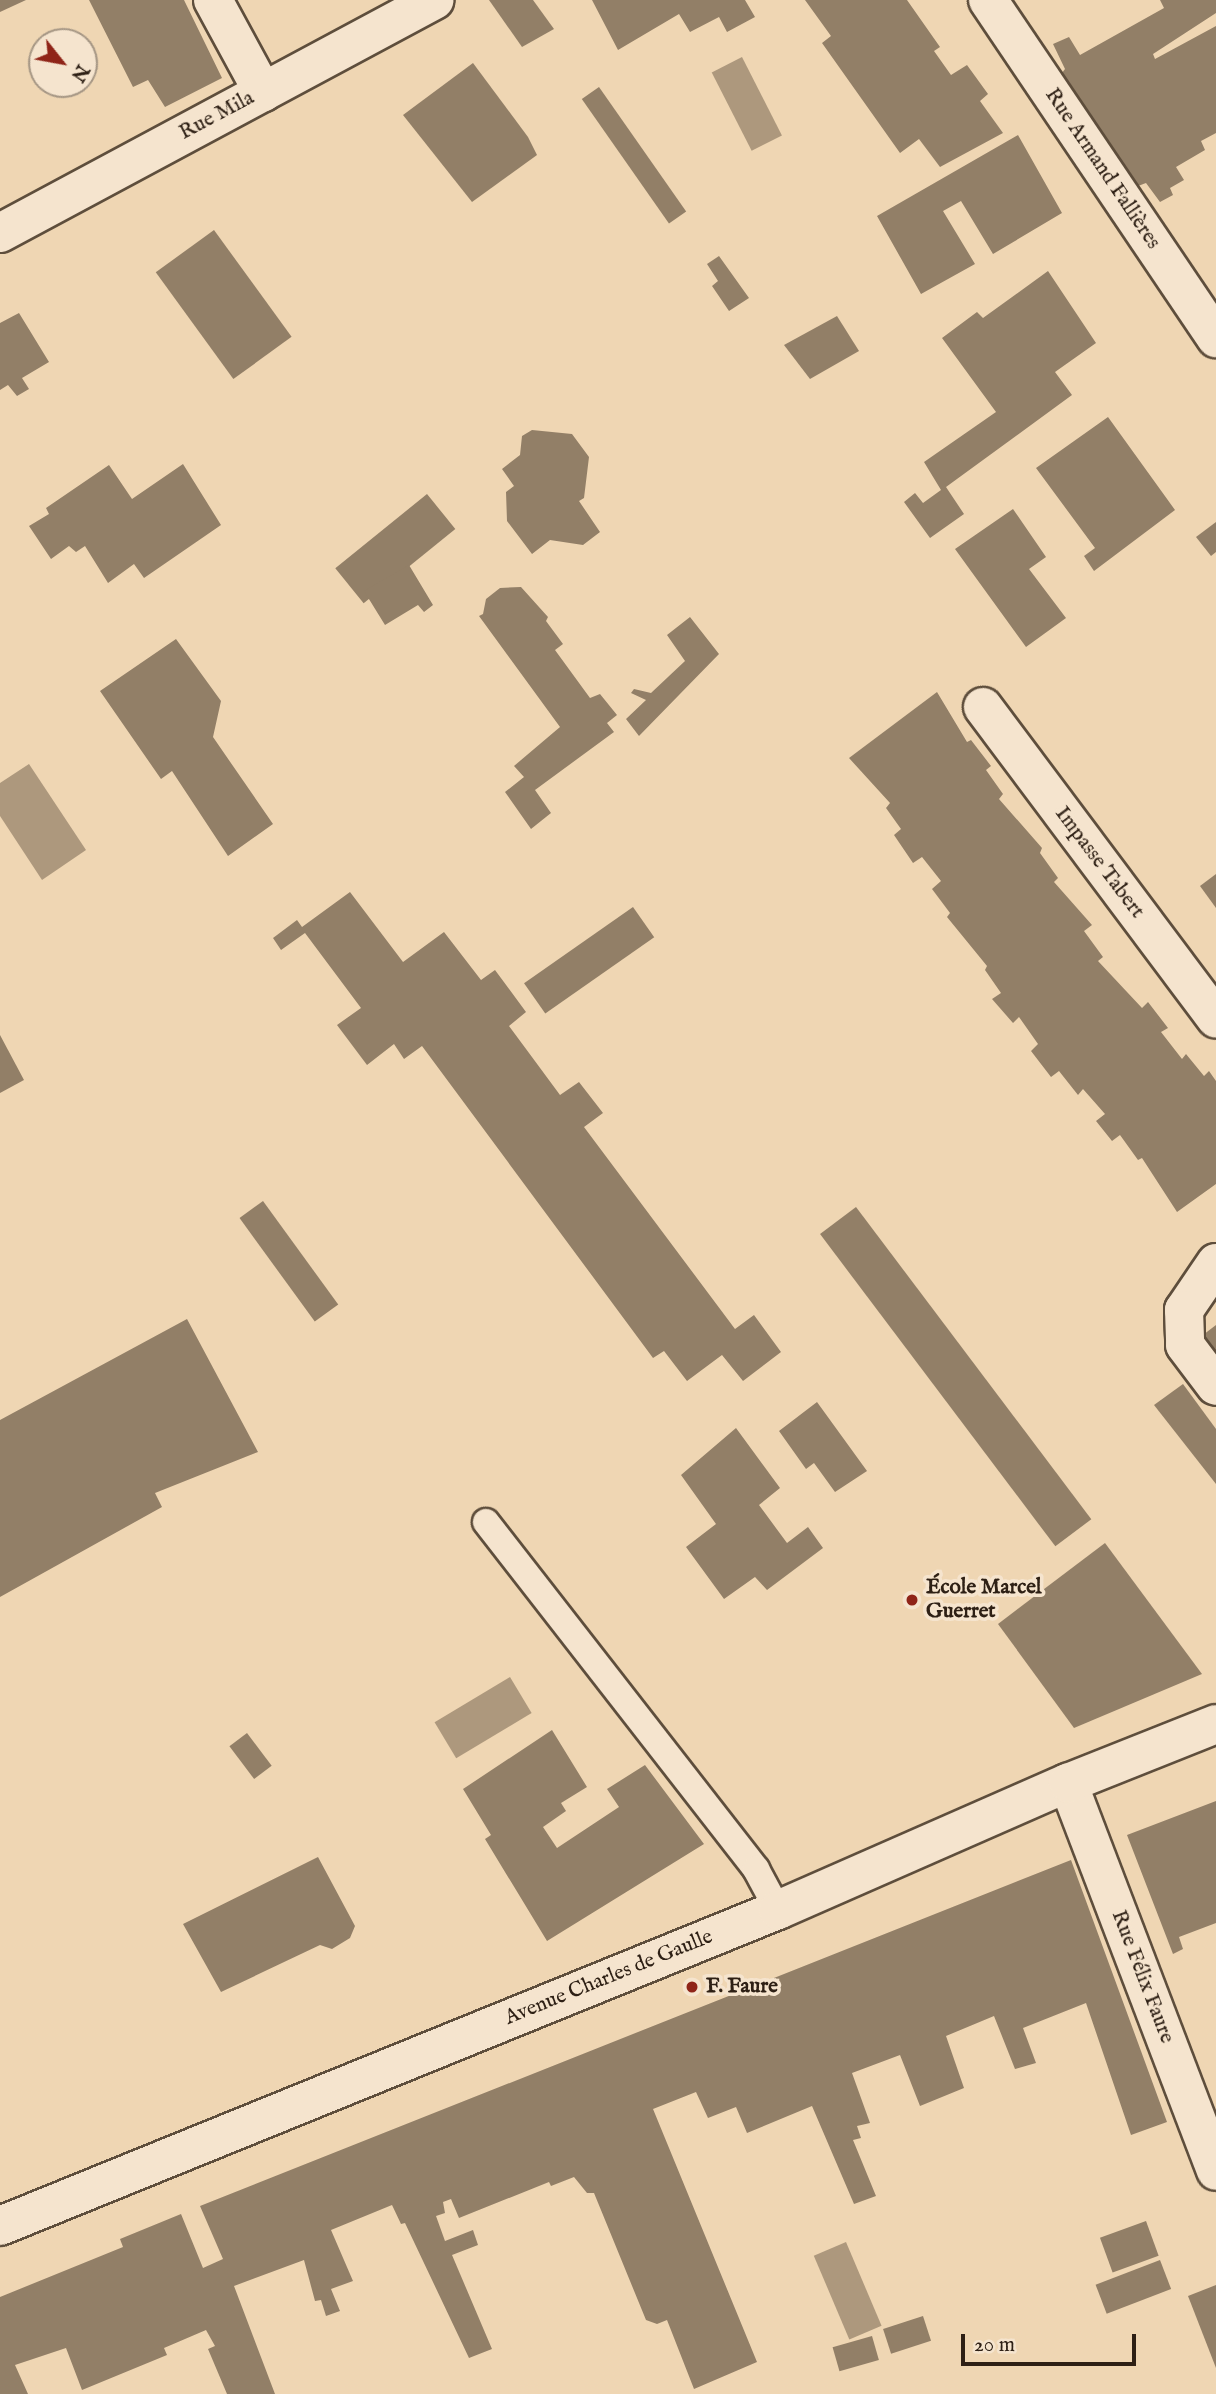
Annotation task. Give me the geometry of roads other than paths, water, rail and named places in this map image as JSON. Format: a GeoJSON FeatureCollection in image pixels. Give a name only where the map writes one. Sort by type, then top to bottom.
{"type":"FeatureCollection","features":[{"type":"Feature","properties":{"kind":"street"},"geometry":{"type":"LineString","coordinates":[[213,0],[263,92]]}},
{"type":"Feature","properties":{"kind":"street","name":"Rue Mila"},"geometry":{"type":"LineString","coordinates":[[0,233],[434,0]]}},
{"type":"Feature","properties":{"kind":"street","name":"Rue Armand Fallières"},"geometry":{"type":"LineString","coordinates":[[988,0],[1216,338]]}},
{"type":"Feature","properties":{"kind":"street","name":"Impasse Tabert"},"geometry":{"type":"LineString","coordinates":[[983,708],[1216,1019]]}},
{"type":"Feature","properties":{"kind":"street"},"geometry":{"type":"LineString","coordinates":[[1216,1263],[1184,1310],[1185,1345],[1216,1386]]}},
{"type":"Feature","properties":{"kind":"street","name":"Avenue Charles de Gaulle"},"geometry":{"type":"LineString","coordinates":[[0,2226],[778,1910],[1068,1783],[1216,1724]]}},
{"type":"Feature","properties":{"kind":"street","name":"Rue Félix Faure"},"geometry":{"type":"LineString","coordinates":[[1068,1783],[1216,2171]]}},
{"type":"Feature","properties":{"kind":"lane"},"geometry":{"type":"LineString","coordinates":[[486,1522],[756,1870],[778,1910]]}},
{"type":"Feature","properties":{"kind":"place","name":"École Marcel Guerret"},"geometry":{"type":"Point","coordinates":[912,1600]}},
{"type":"Feature","properties":{"kind":"place","name":"F. Faure"},"geometry":{"type":"Point","coordinates":[692,1987]}}]}
